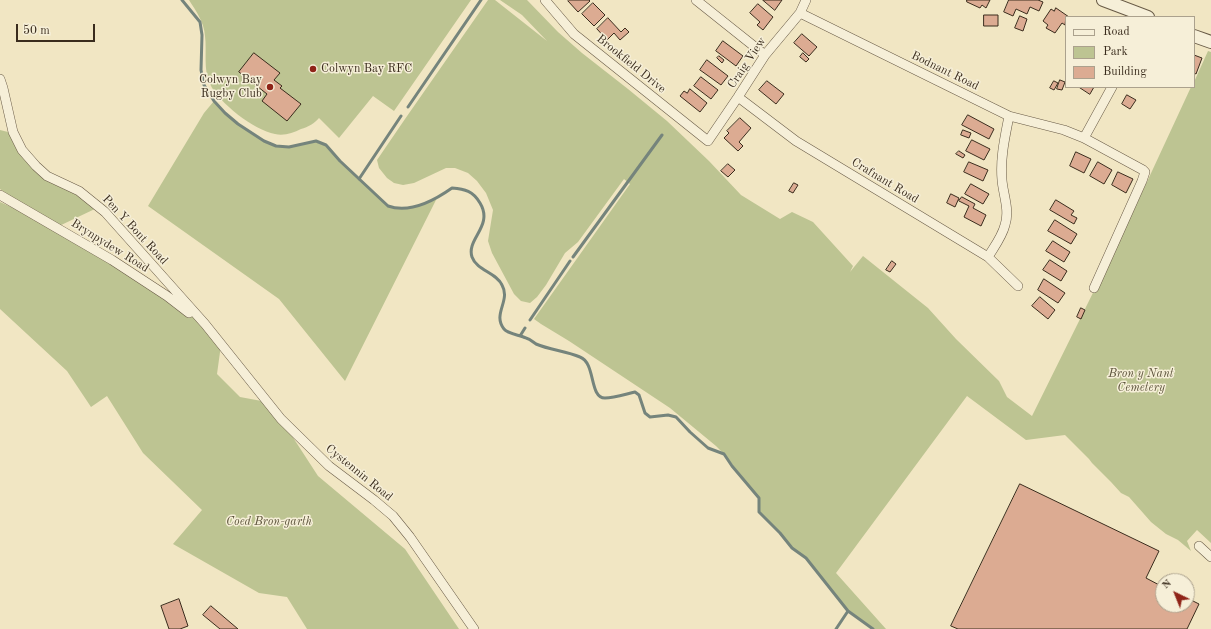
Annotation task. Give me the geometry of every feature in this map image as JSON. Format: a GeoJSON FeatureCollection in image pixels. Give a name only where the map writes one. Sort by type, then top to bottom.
{"type":"FeatureCollection","features":[{"type":"Feature","properties":{"kind":"street","name":"Brookfield Drive"},"geometry":{"type":"LineString","coordinates":[[544,0],[574,34],[708,141]]}},
{"type":"Feature","properties":{"kind":"street"},"geometry":{"type":"LineString","coordinates":[[696,0],[765,55]]}},
{"type":"Feature","properties":{"kind":"street","name":"Craig View"},"geometry":{"type":"LineString","coordinates":[[708,141],[765,55],[800,13],[806,0]]}},
{"type":"Feature","properties":{"kind":"street"},"geometry":{"type":"LineString","coordinates":[[1103,0],[1145,16]]}},
{"type":"Feature","properties":{"kind":"street","name":"Bodnant Road"},"geometry":{"type":"LineString","coordinates":[[800,13],[1009,116],[1064,130],[1084,138],[1143,170],[1142,181],[1094,288]]}},
{"type":"Feature","properties":{"kind":"street"},"geometry":{"type":"LineString","coordinates":[[1195,36],[1211,42]]}},
{"type":"Feature","properties":{"kind":"street","name":"Pen Y Bont Road"},"geometry":{"type":"LineString","coordinates":[[0,79],[13,132],[22,150],[47,176],[79,191],[105,212],[205,324]]}},
{"type":"Feature","properties":{"kind":"street"},"geometry":{"type":"LineString","coordinates":[[1084,138],[1111,88]]}},
{"type":"Feature","properties":{"kind":"street","name":"Crafnant Road"},"geometry":{"type":"LineString","coordinates":[[738,97],[796,141],[988,257],[1018,286]]}},
{"type":"Feature","properties":{"kind":"street"},"geometry":{"type":"LineString","coordinates":[[988,257],[1001,237],[1006,224],[1001,162],[1009,116]]}},
{"type":"Feature","properties":{"kind":"street","name":"Brynpydew Road"},"geometry":{"type":"LineString","coordinates":[[0,194],[112,260],[205,324]]}},
{"type":"Feature","properties":{"kind":"street","name":"Cystennin Road"},"geometry":{"type":"LineString","coordinates":[[205,324],[281,419],[329,466],[393,516],[410,537],[474,629]]}},
{"type":"Feature","properties":{"kind":"street"},"geometry":{"type":"LineString","coordinates":[[1199,546],[1211,557]]}},
{"type":"Feature","properties":{"kind":"green space","name":"Colwyn Bay RFC"},"geometry":{"type":"Polygon","coordinates":[[[189,0],[471,0],[394,111],[373,96],[339,138],[319,118],[313,123],[295,132],[278,135],[257,127],[238,115],[229,107],[210,84],[206,66],[206,42],[203,26],[189,0]]]}},
{"type":"Feature","properties":{"kind":"green space","name":"Bron y Nant Cemetery"},"geometry":{"type":"Polygon","coordinates":[[[488,0],[495,0],[547,41],[522,15],[500,0],[527,0],[558,32],[582,53],[667,121],[709,161],[741,195],[780,219],[792,212],[813,222],[853,266],[850,272],[863,256],[928,308],[956,339],[999,381],[1007,397],[1032,416],[1133,212],[1191,88],[1195,88],[1195,80],[1208,51],[1211,52],[1211,543],[1197,530],[1187,541],[1191,551],[1178,540],[1166,534],[1151,522],[1129,497],[1121,493],[1065,435],[1026,440],[967,396],[836,573],[886,629],[873,629],[848,611],[806,558],[792,548],[780,533],[759,512],[759,498],[716,446],[670,408],[534,319],[630,184],[624,179],[578,242],[565,253],[537,297],[530,303],[521,301],[514,294],[492,253],[488,241],[493,210],[486,193],[477,181],[468,173],[455,168],[446,168],[414,183],[403,185],[394,183],[387,178],[379,168],[377,160],[488,0]]]}},
{"type":"Feature","properties":{"kind":"green space"},"geometry":{"type":"Polygon","coordinates":[[[214,101],[238,124],[249,132],[280,147],[290,147],[312,142],[321,142],[325,144],[388,206],[394,208],[407,208],[437,198],[345,381],[279,299],[148,206],[204,113],[214,101]]]}},
{"type":"Feature","properties":{"kind":"green space","name":"Coed Bron-garth"},"geometry":{"type":"Polygon","coordinates":[[[0,130],[8,132],[44,174],[99,207],[57,227],[205,324],[221,345],[217,374],[240,397],[267,402],[281,419],[318,476],[405,549],[459,629],[307,629],[287,597],[259,593],[173,544],[202,510],[143,453],[107,396],[91,407],[67,371],[0,309],[0,202],[54,226],[0,189],[0,130]]]}},
{"type":"Feature","properties":{"kind":"building"},"geometry":{"type":"Polygon","coordinates":[[[763,0],[782,0],[775,10],[763,0]]]}},
{"type":"Feature","properties":{"kind":"building"},"geometry":{"type":"Polygon","coordinates":[[[967,0],[990,0],[986,8],[982,5],[980,8],[967,2],[967,0]]]}},
{"type":"Feature","properties":{"kind":"building"},"geometry":{"type":"Polygon","coordinates":[[[1009,0],[1038,0],[1043,2],[1039,11],[1030,7],[1027,14],[1016,9],[1013,16],[1004,12],[1009,0]]]}},
{"type":"Feature","properties":{"kind":"building"},"geometry":{"type":"Polygon","coordinates":[[[568,1],[590,1],[578,12],[568,1]]]}},
{"type":"Feature","properties":{"kind":"building"},"geometry":{"type":"Polygon","coordinates":[[[593,3],[605,15],[594,26],[582,14],[593,3]]]}},
{"type":"Feature","properties":{"kind":"building"},"geometry":{"type":"Polygon","coordinates":[[[758,4],[773,17],[763,30],[757,25],[760,22],[750,13],[758,4]]]}},
{"type":"Feature","properties":{"kind":"building"},"geometry":{"type":"Polygon","coordinates":[[[1056,8],[1068,16],[1065,16],[1065,25],[1062,23],[1055,33],[1046,28],[1048,25],[1043,21],[1051,9],[1054,11],[1056,8]]]}},
{"type":"Feature","properties":{"kind":"building"},"geometry":{"type":"Polygon","coordinates":[[[984,15],[998,15],[998,26],[984,26],[984,15]]]}},
{"type":"Feature","properties":{"kind":"building"},"geometry":{"type":"Polygon","coordinates":[[[1020,16],[1027,19],[1023,31],[1015,28],[1020,16]]]}},
{"type":"Feature","properties":{"kind":"building"},"geometry":{"type":"Polygon","coordinates":[[[608,18],[621,32],[625,28],[629,32],[620,40],[614,33],[607,40],[597,29],[608,18]]]}},
{"type":"Feature","properties":{"kind":"building"},"geometry":{"type":"Polygon","coordinates":[[[802,34],[817,47],[809,56],[794,43],[802,34]]]}},
{"type":"Feature","properties":{"kind":"building"},"geometry":{"type":"Polygon","coordinates":[[[723,41],[743,56],[736,66],[716,51],[723,41]]]}},
{"type":"Feature","properties":{"kind":"building","name":"Colwyn Bay Rugby Club"},"geometry":{"type":"Polygon","coordinates":[[[254,53],[280,73],[274,80],[282,86],[280,88],[301,104],[287,121],[262,101],[267,94],[239,72],[254,53]]]}},
{"type":"Feature","properties":{"kind":"building"},"geometry":{"type":"Polygon","coordinates":[[[803,53],[809,59],[806,62],[800,57],[803,53]]]}},
{"type":"Feature","properties":{"kind":"building"},"geometry":{"type":"Polygon","coordinates":[[[1195,55],[1202,58],[1195,74],[1195,55]]]}},
{"type":"Feature","properties":{"kind":"building"},"geometry":{"type":"Polygon","coordinates":[[[719,56],[724,60],[722,63],[717,58],[719,56]]]}},
{"type":"Feature","properties":{"kind":"building"},"geometry":{"type":"Polygon","coordinates":[[[707,60],[728,76],[721,85],[700,70],[707,60]]]}},
{"type":"Feature","properties":{"kind":"building"},"geometry":{"type":"Polygon","coordinates":[[[701,77],[718,90],[711,99],[694,86],[701,77]]]}},
{"type":"Feature","properties":{"kind":"building"},"geometry":{"type":"Polygon","coordinates":[[[1060,80],[1065,82],[1062,90],[1057,89],[1060,80]]]}},
{"type":"Feature","properties":{"kind":"building"},"geometry":{"type":"Polygon","coordinates":[[[767,81],[784,94],[776,104],[759,90],[767,81]]]}},
{"type":"Feature","properties":{"kind":"building"},"geometry":{"type":"Polygon","coordinates":[[[1054,81],[1058,83],[1054,90],[1050,88],[1054,81]]]}},
{"type":"Feature","properties":{"kind":"building"},"geometry":{"type":"Polygon","coordinates":[[[1081,88],[1093,88],[1090,94],[1081,88]]]}},
{"type":"Feature","properties":{"kind":"building"},"geometry":{"type":"Polygon","coordinates":[[[690,89],[707,103],[700,112],[680,96],[684,91],[687,93],[690,89]]]}},
{"type":"Feature","properties":{"kind":"building"},"geometry":{"type":"Polygon","coordinates":[[[1127,95],[1136,100],[1130,109],[1122,104],[1127,95]]]}},
{"type":"Feature","properties":{"kind":"building"},"geometry":{"type":"Polygon","coordinates":[[[968,115],[994,129],[989,139],[962,125],[968,115]]]}},
{"type":"Feature","properties":{"kind":"building"},"geometry":{"type":"Polygon","coordinates":[[[740,118],[751,128],[739,142],[743,146],[738,151],[724,138],[729,133],[727,131],[740,118]]]}},
{"type":"Feature","properties":{"kind":"building"},"geometry":{"type":"Polygon","coordinates":[[[963,130],[971,133],[969,138],[961,135],[963,130]]]}},
{"type":"Feature","properties":{"kind":"building"},"geometry":{"type":"Polygon","coordinates":[[[972,140],[990,149],[984,160],[966,151],[972,140]]]}},
{"type":"Feature","properties":{"kind":"building"},"geometry":{"type":"Polygon","coordinates":[[[959,151],[965,155],[963,158],[956,154],[959,151]]]}},
{"type":"Feature","properties":{"kind":"building"},"geometry":{"type":"Polygon","coordinates":[[[1076,152],[1091,159],[1084,173],[1070,166],[1076,152]]]}},
{"type":"Feature","properties":{"kind":"building"},"geometry":{"type":"Polygon","coordinates":[[[969,162],[988,170],[983,181],[964,172],[969,162]]]}},
{"type":"Feature","properties":{"kind":"building"},"geometry":{"type":"Polygon","coordinates":[[[1098,162],[1112,170],[1104,184],[1090,176],[1098,162]]]}},
{"type":"Feature","properties":{"kind":"building"},"geometry":{"type":"Polygon","coordinates":[[[728,164],[735,170],[728,177],[721,171],[728,164]]]}},
{"type":"Feature","properties":{"kind":"building"},"geometry":{"type":"Polygon","coordinates":[[[1118,172],[1133,179],[1126,193],[1112,185],[1118,172]]]}},
{"type":"Feature","properties":{"kind":"building"},"geometry":{"type":"Polygon","coordinates":[[[794,183],[798,185],[793,193],[789,191],[794,183]]]}},
{"type":"Feature","properties":{"kind":"building"},"geometry":{"type":"Polygon","coordinates":[[[971,184],[989,194],[983,204],[965,194],[971,184]]]}},
{"type":"Feature","properties":{"kind":"building"},"geometry":{"type":"Polygon","coordinates":[[[951,194],[959,198],[955,207],[947,203],[951,194]]]}},
{"type":"Feature","properties":{"kind":"building"},"geometry":{"type":"Polygon","coordinates":[[[962,197],[975,204],[973,208],[986,215],[981,226],[964,217],[969,206],[959,201],[962,197]]]}},
{"type":"Feature","properties":{"kind":"building"},"geometry":{"type":"Polygon","coordinates":[[[1056,200],[1074,211],[1071,215],[1077,218],[1074,224],[1050,210],[1056,200]]]}},
{"type":"Feature","properties":{"kind":"building"},"geometry":{"type":"Polygon","coordinates":[[[1055,220],[1077,234],[1071,244],[1048,231],[1055,220]]]}},
{"type":"Feature","properties":{"kind":"building"},"geometry":{"type":"Polygon","coordinates":[[[1053,241],[1070,252],[1064,262],[1046,251],[1053,241]]]}},
{"type":"Feature","properties":{"kind":"building"},"geometry":{"type":"Polygon","coordinates":[[[1050,260],[1067,271],[1061,281],[1043,270],[1050,260]]]}},
{"type":"Feature","properties":{"kind":"building"},"geometry":{"type":"Polygon","coordinates":[[[892,261],[896,264],[890,272],[886,270],[892,261]]]}},
{"type":"Feature","properties":{"kind":"building"},"geometry":{"type":"Polygon","coordinates":[[[1044,279],[1065,293],[1058,303],[1038,290],[1044,279]]]}},
{"type":"Feature","properties":{"kind":"building"},"geometry":{"type":"Polygon","coordinates":[[[1040,297],[1055,310],[1048,319],[1032,306],[1040,297]]]}},
{"type":"Feature","properties":{"kind":"building"},"geometry":{"type":"Polygon","coordinates":[[[1081,308],[1085,310],[1081,319],[1077,317],[1081,308]]]}},
{"type":"Feature","properties":{"kind":"building"},"geometry":{"type":"Polygon","coordinates":[[[1020,484],[1159,551],[1146,578],[1155,583],[1155,613],[1195,613],[1187,629],[958,629],[951,626],[1020,484]]]}},
{"type":"Feature","properties":{"kind":"building"},"geometry":{"type":"Polygon","coordinates":[[[179,599],[188,626],[180,629],[169,629],[161,606],[179,599]]]}},
{"type":"Feature","properties":{"kind":"building"},"geometry":{"type":"Polygon","coordinates":[[[1195,602],[1199,604],[1195,612],[1195,602]]]}},
{"type":"Feature","properties":{"kind":"building"},"geometry":{"type":"Polygon","coordinates":[[[211,606],[238,629],[220,629],[203,615],[211,606]]]}},
{"type":"Feature","properties":{"kind":"waterway"},"geometry":{"type":"LineString","coordinates":[[182,0],[200,22],[202,35],[201,70],[204,85],[214,101],[225,113],[238,124],[264,141],[276,146],[289,147],[316,141],[326,145],[340,161],[388,206],[396,208],[413,207],[430,201],[452,188],[465,190],[471,193],[480,203],[484,219],[471,250],[472,257],[474,262],[495,277],[502,285],[504,297],[500,318],[504,329],[529,339],[541,346],[580,357],[585,360],[591,373],[594,387],[600,396],[609,398],[635,392],[639,395],[645,413],[650,417],[668,415],[676,417],[708,448],[724,454],[732,466],[759,498],[759,512],[780,533],[792,548],[806,558],[848,611],[873,629]]}},
{"type":"Feature","properties":{"kind":"waterway"},"geometry":{"type":"LineString","coordinates":[[408,107],[481,0]]}},
{"type":"Feature","properties":{"kind":"waterway"},"geometry":{"type":"LineString","coordinates":[[359,179],[401,116]]}},
{"type":"Feature","properties":{"kind":"waterway"},"geometry":{"type":"LineString","coordinates":[[573,257],[662,135]]}},
{"type":"Feature","properties":{"kind":"waterway"},"geometry":{"type":"LineString","coordinates":[[530,320],[570,261]]}},
{"type":"Feature","properties":{"kind":"waterway"},"geometry":{"type":"LineString","coordinates":[[520,336],[525,328]]}},
{"type":"Feature","properties":{"kind":"waterway"},"geometry":{"type":"LineString","coordinates":[[836,629],[848,611]]}},
{"type":"Feature","properties":{"kind":"place","name":"Colwyn Bay RFC"},"geometry":{"type":"Point","coordinates":[313,69]}},
{"type":"Feature","properties":{"kind":"place","name":"Colwyn Bay Rugby Club"},"geometry":{"type":"Point","coordinates":[270,87]}}]}
